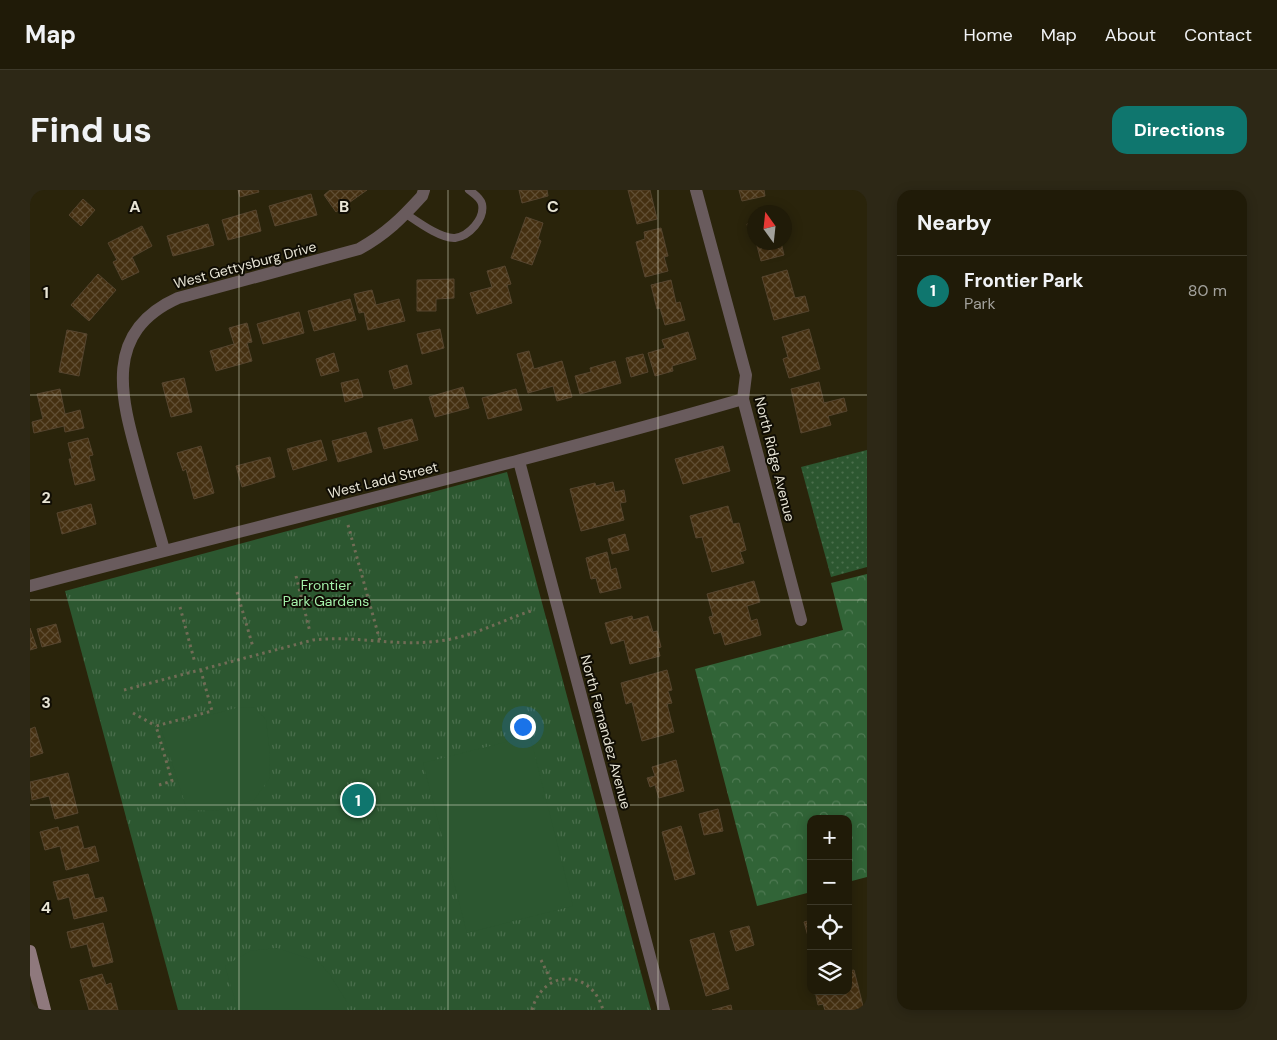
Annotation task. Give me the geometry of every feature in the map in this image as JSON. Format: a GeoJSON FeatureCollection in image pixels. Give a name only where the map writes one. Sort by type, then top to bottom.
{"type":"FeatureCollection","features":[{"type":"Feature","properties":{"kind":"street","name":"West Gettysburg Drive"},"geometry":{"type":"LineString","coordinates":[[164,550],[124,402],[122,381],[124,364],[130,344],[139,327],[152,313],[178,298],[359,249],[395,226],[422,196],[424,190]]}},
{"type":"Feature","properties":{"kind":"street","name":"North Ridge Avenue"},"geometry":{"type":"LineString","coordinates":[[696,190],[746,375],[743,399],[801,620]]}},
{"type":"Feature","properties":{"kind":"street","name":"West Ladd Street"},"geometry":{"type":"LineString","coordinates":[[30,586],[164,550],[519,461],[743,399]]}},
{"type":"Feature","properties":{"kind":"street","name":"North Fernandez Avenue"},"geometry":{"type":"LineString","coordinates":[[519,461],[664,1010]]}},
{"type":"Feature","properties":{"kind":"street"},"geometry":{"type":"LineString","coordinates":[[30,951],[45,1010]]}},
{"type":"Feature","properties":{"kind":"lane"},"geometry":{"type":"LineString","coordinates":[[406,214],[436,233],[454,238],[467,234],[481,218],[482,205],[478,197],[469,190]]}},
{"type":"Feature","properties":{"kind":"path"},"geometry":{"type":"LineString","coordinates":[[348,525],[380,641]]}},
{"type":"Feature","properties":{"kind":"path"},"geometry":{"type":"LineString","coordinates":[[296,576],[310,632]]}},
{"type":"Feature","properties":{"kind":"path"},"geometry":{"type":"LineString","coordinates":[[237,592],[253,647]]}},
{"type":"Feature","properties":{"kind":"path"},"geometry":{"type":"LineString","coordinates":[[180,607],[195,663]]}},
{"type":"Feature","properties":{"kind":"path"},"geometry":{"type":"LineString","coordinates":[[124,690],[313,640],[330,638],[418,643],[458,638],[477,633],[534,610]]}},
{"type":"Feature","properties":{"kind":"path"},"geometry":{"type":"LineString","coordinates":[[156,726],[212,711],[201,671]]}},
{"type":"Feature","properties":{"kind":"path"},"geometry":{"type":"LineString","coordinates":[[133,712],[156,726],[172,781],[159,786]]}},
{"type":"Feature","properties":{"kind":"path"},"geometry":{"type":"LineString","coordinates":[[541,960],[552,982]]}},
{"type":"Feature","properties":{"kind":"path"},"geometry":{"type":"LineString","coordinates":[[532,1010],[540,990],[552,982],[568,978],[579,981],[597,996],[603,1010]]}},
{"type":"Feature","properties":{"kind":"green space"},"geometry":{"type":"Polygon","coordinates":[[[867,450],[867,567],[831,577],[801,467],[867,450]]]}},
{"type":"Feature","properties":{"kind":"green space","name":"Frontier Park Gardens"},"geometry":{"type":"Polygon","coordinates":[[[507,472],[651,1010],[178,1010],[65,591],[507,472]]]}},
{"type":"Feature","properties":{"kind":"green space"},"geometry":{"type":"Polygon","coordinates":[[[867,574],[867,877],[852,881],[852,815],[807,815],[807,893],[757,906],[695,669],[843,630],[831,583],[867,574]]]}},
{"type":"Feature","properties":{"kind":"green space"},"geometry":{"type":"Polygon","coordinates":[[[240,707],[255,708],[266,720],[270,754],[269,779],[254,800],[215,811],[187,810],[161,728],[240,707]]]}},
{"type":"Feature","properties":{"kind":"green space"},"geometry":{"type":"Polygon","coordinates":[[[530,736],[573,906],[467,933],[423,763],[530,736]]]}},
{"type":"Feature","properties":{"kind":"green space"},"geometry":{"type":"Polygon","coordinates":[[[277,948],[319,962],[330,975],[347,1002],[347,1010],[238,1010],[225,966],[250,951],[277,948]]]}},
{"type":"Feature","properties":{"kind":"building"},"geometry":{"type":"Polygon","coordinates":[[[238,190],[258,190],[259,192],[240,197],[238,190]]]}},
{"type":"Feature","properties":{"kind":"building"},"geometry":{"type":"Polygon","coordinates":[[[330,190],[367,190],[336,212],[324,195],[330,190]]]}},
{"type":"Feature","properties":{"kind":"building"},"geometry":{"type":"Polygon","coordinates":[[[519,190],[547,190],[548,196],[522,203],[519,190]]]}},
{"type":"Feature","properties":{"kind":"building"},"geometry":{"type":"Polygon","coordinates":[[[628,190],[650,190],[657,219],[637,224],[628,190]]]}},
{"type":"Feature","properties":{"kind":"building"},"geometry":{"type":"Polygon","coordinates":[[[739,190],[764,190],[765,196],[742,201],[739,190]]]}},
{"type":"Feature","properties":{"kind":"building"},"geometry":{"type":"Polygon","coordinates":[[[311,194],[317,215],[275,226],[269,206],[311,194]]]}},
{"type":"Feature","properties":{"kind":"building"},"geometry":{"type":"Polygon","coordinates":[[[83,199],[95,210],[81,226],[69,215],[83,199]]]}},
{"type":"Feature","properties":{"kind":"building"},"geometry":{"type":"Polygon","coordinates":[[[256,210],[261,231],[228,240],[222,220],[256,210]]]}},
{"type":"Feature","properties":{"kind":"building"},"geometry":{"type":"Polygon","coordinates":[[[526,217],[543,223],[538,239],[541,241],[532,265],[511,258],[526,217]]]}},
{"type":"Feature","properties":{"kind":"building"},"geometry":{"type":"Polygon","coordinates":[[[208,224],[214,245],[173,256],[167,236],[208,224]]]}},
{"type":"Feature","properties":{"kind":"building"},"geometry":{"type":"Polygon","coordinates":[[[142,226],[152,246],[132,257],[139,272],[122,280],[113,262],[117,260],[108,243],[142,226]]]}},
{"type":"Feature","properties":{"kind":"building"},"geometry":{"type":"Polygon","coordinates":[[[661,228],[668,256],[664,257],[668,271],[645,277],[636,242],[645,239],[644,232],[661,228]]]}},
{"type":"Feature","properties":{"kind":"building"},"geometry":{"type":"Polygon","coordinates":[[[758,250],[783,250],[784,255],[761,261],[758,250]]]}},
{"type":"Feature","properties":{"kind":"building"},"geometry":{"type":"Polygon","coordinates":[[[505,266],[511,284],[507,285],[512,303],[477,314],[470,293],[492,287],[487,271],[505,266]]]}},
{"type":"Feature","properties":{"kind":"building"},"geometry":{"type":"Polygon","coordinates":[[[787,270],[795,298],[805,296],[809,311],[774,320],[762,277],[787,270]]]}},
{"type":"Feature","properties":{"kind":"building"},"geometry":{"type":"Polygon","coordinates":[[[98,274],[116,290],[89,321],[71,305],[98,274]]]}},
{"type":"Feature","properties":{"kind":"building"},"geometry":{"type":"Polygon","coordinates":[[[454,279],[454,298],[436,299],[436,311],[417,311],[417,280],[454,279]]]}},
{"type":"Feature","properties":{"kind":"building"},"geometry":{"type":"Polygon","coordinates":[[[671,280],[676,303],[680,302],[685,320],[665,325],[660,308],[657,309],[651,285],[671,280]]]}},
{"type":"Feature","properties":{"kind":"building"},"geometry":{"type":"Polygon","coordinates":[[[372,290],[376,305],[399,299],[405,321],[368,330],[364,312],[359,313],[354,294],[372,290]]]}},
{"type":"Feature","properties":{"kind":"building"},"geometry":{"type":"Polygon","coordinates":[[[350,299],[356,320],[314,331],[308,311],[350,299]]]}},
{"type":"Feature","properties":{"kind":"building"},"geometry":{"type":"Polygon","coordinates":[[[299,312],[304,333],[263,344],[257,324],[299,312]]]}},
{"type":"Feature","properties":{"kind":"building"},"geometry":{"type":"Polygon","coordinates":[[[247,323],[252,342],[247,343],[252,361],[216,371],[210,351],[234,344],[229,328],[247,323]]]}},
{"type":"Feature","properties":{"kind":"building"},"geometry":{"type":"Polygon","coordinates":[[[440,329],[444,348],[422,354],[417,334],[440,329]]]}},
{"type":"Feature","properties":{"kind":"building"},"geometry":{"type":"Polygon","coordinates":[[[809,329],[820,369],[789,378],[783,359],[788,357],[782,337],[809,329]]]}},
{"type":"Feature","properties":{"kind":"building"},"geometry":{"type":"Polygon","coordinates":[[[67,330],[87,334],[79,376],[59,372],[67,330]]]}},
{"type":"Feature","properties":{"kind":"building"},"geometry":{"type":"Polygon","coordinates":[[[688,332],[696,359],[672,366],[673,371],[655,376],[648,353],[665,348],[662,340],[688,332]]]}},
{"type":"Feature","properties":{"kind":"building"},"geometry":{"type":"Polygon","coordinates":[[[529,351],[534,369],[562,361],[572,397],[557,401],[553,386],[528,393],[517,354],[529,351]]]}},
{"type":"Feature","properties":{"kind":"building"},"geometry":{"type":"Polygon","coordinates":[[[334,353],[339,371],[321,376],[316,359],[334,353]]]}},
{"type":"Feature","properties":{"kind":"building"},"geometry":{"type":"Polygon","coordinates":[[[643,354],[648,372],[631,377],[626,358],[643,354]]]}},
{"type":"Feature","properties":{"kind":"building"},"geometry":{"type":"Polygon","coordinates":[[[615,361],[621,383],[580,394],[575,376],[591,372],[590,368],[615,361]]]}},
{"type":"Feature","properties":{"kind":"building"},"geometry":{"type":"Polygon","coordinates":[[[407,365],[412,384],[394,389],[389,371],[407,365]]]}},
{"type":"Feature","properties":{"kind":"building"},"geometry":{"type":"Polygon","coordinates":[[[184,378],[192,412],[171,417],[162,383],[184,378]]]}},
{"type":"Feature","properties":{"kind":"building"},"geometry":{"type":"Polygon","coordinates":[[[358,379],[363,397],[345,402],[341,383],[358,379]]]}},
{"type":"Feature","properties":{"kind":"building"},"geometry":{"type":"Polygon","coordinates":[[[819,382],[824,403],[844,398],[847,411],[828,416],[831,425],[801,433],[791,389],[819,382]]]}},
{"type":"Feature","properties":{"kind":"building"},"geometry":{"type":"Polygon","coordinates":[[[463,387],[469,408],[435,417],[429,397],[463,387]]]}},
{"type":"Feature","properties":{"kind":"building"},"geometry":{"type":"Polygon","coordinates":[[[60,389],[65,414],[80,410],[84,428],[65,432],[64,426],[34,433],[32,422],[43,419],[37,394],[60,389]]]}},
{"type":"Feature","properties":{"kind":"building"},"geometry":{"type":"Polygon","coordinates":[[[516,389],[522,410],[488,419],[482,398],[516,389]]]}},
{"type":"Feature","properties":{"kind":"building"},"geometry":{"type":"Polygon","coordinates":[[[412,419],[418,440],[384,449],[378,428],[412,419]]]}},
{"type":"Feature","properties":{"kind":"building"},"geometry":{"type":"Polygon","coordinates":[[[366,432],[372,452],[338,462],[332,441],[366,432]]]}},
{"type":"Feature","properties":{"kind":"building"},"geometry":{"type":"Polygon","coordinates":[[[88,438],[93,455],[89,456],[95,480],[75,485],[69,459],[72,459],[68,443],[88,438]]]}},
{"type":"Feature","properties":{"kind":"building"},"geometry":{"type":"Polygon","coordinates":[[[321,440],[327,460],[293,470],[287,449],[321,440]]]}},
{"type":"Feature","properties":{"kind":"building"},"geometry":{"type":"Polygon","coordinates":[[[201,446],[214,493],[194,499],[186,469],[183,471],[177,453],[201,446]]]}},
{"type":"Feature","properties":{"kind":"building"},"geometry":{"type":"Polygon","coordinates":[[[723,446],[730,471],[683,484],[675,459],[723,446]]]}},
{"type":"Feature","properties":{"kind":"building"},"geometry":{"type":"Polygon","coordinates":[[[270,457],[275,477],[242,487],[236,466],[270,457]]]}},
{"type":"Feature","properties":{"kind":"building"},"geometry":{"type":"Polygon","coordinates":[[[613,482],[615,492],[624,490],[626,502],[620,503],[624,520],[581,531],[570,489],[595,483],[596,486],[613,482]]]}},
{"type":"Feature","properties":{"kind":"building"},"geometry":{"type":"Polygon","coordinates":[[[91,504],[96,524],[62,534],[57,513],[91,504]]]}},
{"type":"Feature","properties":{"kind":"building"},"geometry":{"type":"Polygon","coordinates":[[[728,506],[733,524],[739,523],[746,550],[740,552],[744,563],[712,572],[702,537],[696,538],[690,516],[728,506]]]}},
{"type":"Feature","properties":{"kind":"building"},"geometry":{"type":"Polygon","coordinates":[[[625,534],[629,550],[612,554],[608,539],[625,534]]]}},
{"type":"Feature","properties":{"kind":"building"},"geometry":{"type":"Polygon","coordinates":[[[607,552],[611,570],[616,568],[621,588],[600,593],[596,578],[591,579],[586,558],[607,552]]]}},
{"type":"Feature","properties":{"kind":"building"},"geometry":{"type":"Polygon","coordinates":[[[754,581],[760,602],[747,606],[751,621],[757,619],[761,635],[725,645],[721,632],[714,634],[709,617],[713,616],[707,594],[754,581]]]}},
{"type":"Feature","properties":{"kind":"building"},"geometry":{"type":"Polygon","coordinates":[[[632,616],[633,620],[648,616],[653,632],[657,631],[661,647],[658,648],[660,656],[630,664],[624,640],[611,644],[605,623],[632,616]]]}},
{"type":"Feature","properties":{"kind":"building"},"geometry":{"type":"Polygon","coordinates":[[[56,624],[61,642],[42,647],[37,629],[56,624]]]}},
{"type":"Feature","properties":{"kind":"building"},"geometry":{"type":"Polygon","coordinates":[[[30,628],[37,648],[30,650],[30,628]]]}},
{"type":"Feature","properties":{"kind":"building"},"geometry":{"type":"Polygon","coordinates":[[[667,670],[672,690],[668,691],[672,703],[667,704],[674,732],[642,741],[632,702],[626,704],[621,683],[667,670]]]}},
{"type":"Feature","properties":{"kind":"building"},"geometry":{"type":"Polygon","coordinates":[[[35,727],[43,753],[30,757],[30,729],[35,727]]]}},
{"type":"Feature","properties":{"kind":"building"},"geometry":{"type":"Polygon","coordinates":[[[676,760],[684,791],[659,798],[655,785],[650,787],[647,778],[655,776],[652,767],[676,760]]]}},
{"type":"Feature","properties":{"kind":"building"},"geometry":{"type":"Polygon","coordinates":[[[68,773],[78,813],[55,819],[49,796],[32,800],[30,782],[68,773]]]}},
{"type":"Feature","properties":{"kind":"building"},"geometry":{"type":"Polygon","coordinates":[[[718,809],[723,831],[704,835],[699,814],[718,809]]]}},
{"type":"Feature","properties":{"kind":"building"},"geometry":{"type":"Polygon","coordinates":[[[78,826],[84,849],[95,846],[99,861],[66,870],[60,846],[45,850],[40,832],[58,827],[59,831],[78,826]]]}},
{"type":"Feature","properties":{"kind":"building"},"geometry":{"type":"Polygon","coordinates":[[[681,826],[695,874],[675,880],[662,832],[681,826]]]}},
{"type":"Feature","properties":{"kind":"building"},"geometry":{"type":"Polygon","coordinates":[[[88,874],[95,899],[103,897],[107,911],[74,919],[69,897],[58,900],[53,882],[88,874]]]}},
{"type":"Feature","properties":{"kind":"building"},"geometry":{"type":"Polygon","coordinates":[[[807,921],[807,933],[804,922],[807,921]]]}},
{"type":"Feature","properties":{"kind":"building"},"geometry":{"type":"Polygon","coordinates":[[[103,923],[113,962],[93,967],[87,944],[71,948],[67,932],[103,923]]]}},
{"type":"Feature","properties":{"kind":"building"},"geometry":{"type":"Polygon","coordinates":[[[749,926],[754,945],[736,951],[730,931],[749,926]]]}},
{"type":"Feature","properties":{"kind":"building"},"geometry":{"type":"Polygon","coordinates":[[[714,933],[729,989],[706,996],[690,940],[714,933]]]}},
{"type":"Feature","properties":{"kind":"building"},"geometry":{"type":"Polygon","coordinates":[[[852,970],[854,970],[864,1010],[825,1010],[823,1004],[818,1005],[816,995],[852,995],[852,970]]]}},
{"type":"Feature","properties":{"kind":"building"},"geometry":{"type":"Polygon","coordinates":[[[102,974],[106,985],[111,983],[118,1010],[89,1010],[80,980],[102,974]]]}},
{"type":"Feature","properties":{"kind":"building"},"geometry":{"type":"Polygon","coordinates":[[[731,1005],[732,1010],[712,1010],[731,1005]]]}},
{"type":"Feature","properties":{"kind":"place","name":"Frontier Park"},"geometry":{"type":"Point","coordinates":[358,800]}}]}
